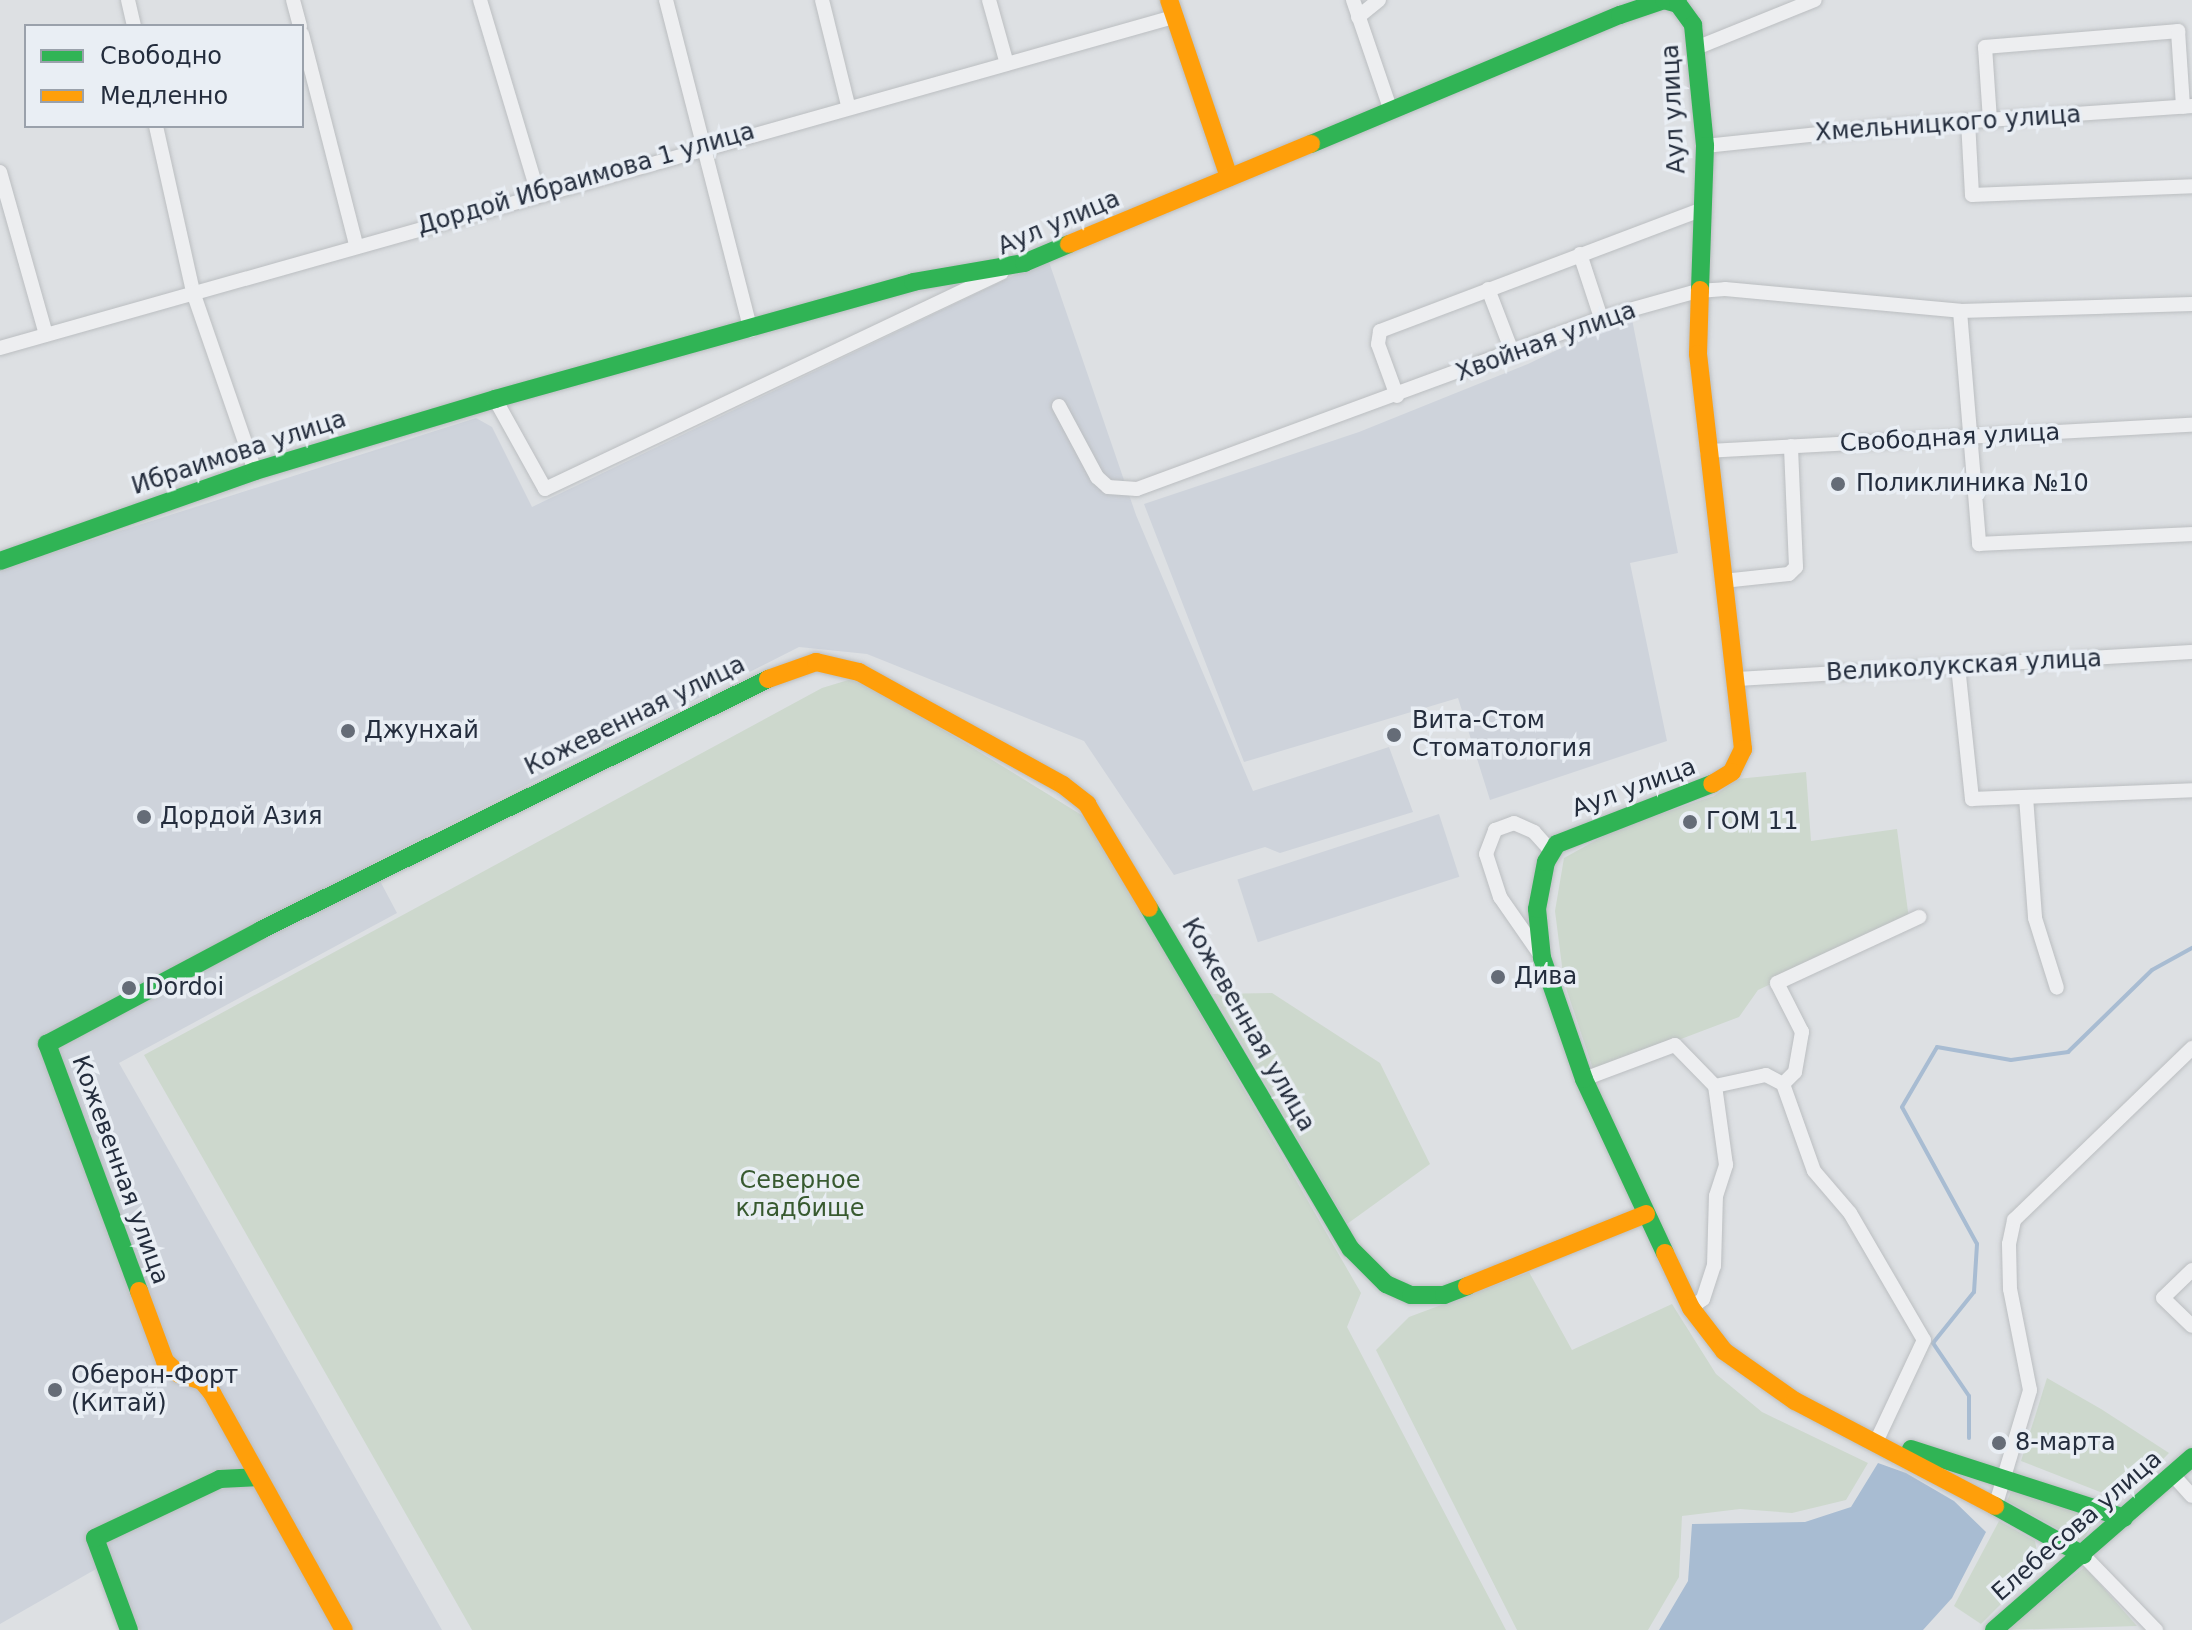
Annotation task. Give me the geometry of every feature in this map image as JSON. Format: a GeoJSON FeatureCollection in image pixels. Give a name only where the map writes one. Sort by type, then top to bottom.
{"type":"FeatureCollection","features":[{"type":"Feature","properties":{"kind":"main road","name":"Аул улица"},"geometry":{"type":"LineString","coordinates":[[1024,263],[1644,6],[1664,0],[1684,5],[1693,25],[1705,146],[1700,210],[1698,354],[1707,451],[1744,736],[1732,772],[1716,783],[1567,839],[1551,851]]}},
{"type":"Feature","properties":{"kind":"main road"},"geometry":{"type":"LineString","coordinates":[[1172,9],[1229,177]]}},
{"type":"Feature","properties":{"kind":"main road","name":"Ибраимова улица"},"geometry":{"type":"LineString","coordinates":[[0,561],[255,471],[495,399],[751,330],[913,282],[1024,263]]}},
{"type":"Feature","properties":{"kind":"main road","name":"Кожевенная улица"},"geometry":{"type":"LineString","coordinates":[[344,1630],[255,1477],[207,1386],[172,1370],[158,1347],[47,1044],[671,723],[806,663],[841,666],[881,682],[1063,785],[1087,804],[1351,1249],[1386,1284],[1411,1295],[1444,1295],[1646,1214]]}},
{"type":"Feature","properties":{"kind":"main road"},"geometry":{"type":"LineString","coordinates":[[1551,851],[1537,909],[1542,958],[1584,1079],[1691,1308],[1724,1351],[1756,1377],[1877,1440],[2083,1555]]}},
{"type":"Feature","properties":{"kind":"main road"},"geometry":{"type":"LineString","coordinates":[[1877,1440],[2003,1476],[2124,1518]]}},
{"type":"Feature","properties":{"kind":"main road","name":"Елебесова улица"},"geometry":{"type":"LineString","coordinates":[[1994,1630],[2192,1457]]}},
{"type":"Feature","properties":{"kind":"main road"},"geometry":{"type":"LineString","coordinates":[[129,1630],[95,1538],[220,1479],[255,1477]]}},
{"type":"Feature","properties":{"kind":"street"},"geometry":{"type":"LineString","coordinates":[[128,0],[134,24]]}},
{"type":"Feature","properties":{"kind":"street"},"geometry":{"type":"LineString","coordinates":[[293,0],[299,24]]}},
{"type":"Feature","properties":{"kind":"street"},"geometry":{"type":"LineString","coordinates":[[480,0],[538,193]]}},
{"type":"Feature","properties":{"kind":"street"},"geometry":{"type":"LineString","coordinates":[[666,0],[751,330]]}},
{"type":"Feature","properties":{"kind":"street"},"geometry":{"type":"LineString","coordinates":[[822,0],[848,105]]}},
{"type":"Feature","properties":{"kind":"street"},"geometry":{"type":"LineString","coordinates":[[989,0],[1007,64]]}},
{"type":"Feature","properties":{"kind":"street"},"geometry":{"type":"LineString","coordinates":[[1353,0],[1391,111]]}},
{"type":"Feature","properties":{"kind":"street"},"geometry":{"type":"LineString","coordinates":[[1358,17],[1379,0]]}},
{"type":"Feature","properties":{"kind":"street"},"geometry":{"type":"LineString","coordinates":[[1696,48],[1815,0]]}},
{"type":"Feature","properties":{"kind":"street","name":"Дордой Ибраимова 1 улица"},"geometry":{"type":"LineString","coordinates":[[0,348],[848,105],[1007,64],[1172,9]]}},
{"type":"Feature","properties":{"kind":"street"},"geometry":{"type":"LineString","coordinates":[[1990,120],[1985,47],[2178,31],[2188,106]]}},
{"type":"Feature","properties":{"kind":"street"},"geometry":{"type":"LineString","coordinates":[[304,42],[356,245]]}},
{"type":"Feature","properties":{"kind":"street","name":"Хмельницкого улица"},"geometry":{"type":"LineString","coordinates":[[1705,146],[1968,121],[2188,106]]}},
{"type":"Feature","properties":{"kind":"street"},"geometry":{"type":"LineString","coordinates":[[1968,121],[1972,195],[2192,186]]}},
{"type":"Feature","properties":{"kind":"street"},"geometry":{"type":"LineString","coordinates":[[156,128],[193,292],[255,471]]}},
{"type":"Feature","properties":{"kind":"street"},"geometry":{"type":"LineString","coordinates":[[0,172],[46,335]]}},
{"type":"Feature","properties":{"kind":"street"},"geometry":{"type":"LineString","coordinates":[[1397,396],[1378,344],[1380,331],[1700,210]]}},
{"type":"Feature","properties":{"kind":"street"},"geometry":{"type":"LineString","coordinates":[[1580,254],[1601,318]]}},
{"type":"Feature","properties":{"kind":"street","name":"Аул улица"},"geometry":{"type":"LineString","coordinates":[[495,399],[545,489],[1024,263]]}},
{"type":"Feature","properties":{"kind":"street"},"geometry":{"type":"LineString","coordinates":[[1488,289],[1513,354]]}},
{"type":"Feature","properties":{"kind":"street","name":"Хвойная улица"},"geometry":{"type":"LineString","coordinates":[[1059,406],[1097,477],[1108,487],[1137,489],[1513,354],[1601,318],[1698,291],[1725,289],[1960,311],[2192,304]]}},
{"type":"Feature","properties":{"kind":"street"},"geometry":{"type":"LineString","coordinates":[[1960,311],[1967,437],[1979,544],[2192,534]]}},
{"type":"Feature","properties":{"kind":"street","name":"Свободная улица"},"geometry":{"type":"LineString","coordinates":[[1707,451],[2192,425]]}},
{"type":"Feature","properties":{"kind":"street"},"geometry":{"type":"LineString","coordinates":[[1723,581],[1789,574],[1796,567],[1791,446]]}},
{"type":"Feature","properties":{"kind":"street","name":"Великолукская улица"},"geometry":{"type":"LineString","coordinates":[[1736,679],[2192,652]]}},
{"type":"Feature","properties":{"kind":"street"},"geometry":{"type":"LineString","coordinates":[[1958,666],[1972,799],[2192,790]]}},
{"type":"Feature","properties":{"kind":"street"},"geometry":{"type":"LineString","coordinates":[[2026,797],[2035,918],[2057,988]]}},
{"type":"Feature","properties":{"kind":"street"},"geometry":{"type":"LineString","coordinates":[[1542,958],[1500,897],[1486,854],[1495,830],[1514,823],[1534,832],[1551,851]]}},
{"type":"Feature","properties":{"kind":"street"},"geometry":{"type":"LineString","coordinates":[[1783,1084],[1795,1072],[1802,1032],[1777,983],[1919,917]]}},
{"type":"Feature","properties":{"kind":"street"},"geometry":{"type":"LineString","coordinates":[[1584,1079],[1675,1045],[1715,1086],[1726,1165],[1716,1196],[1714,1266],[1703,1299],[1691,1308]]}},
{"type":"Feature","properties":{"kind":"street"},"geometry":{"type":"LineString","coordinates":[[1995,1507],[2030,1390],[2010,1289],[2009,1244],[2014,1220],[2192,1048]]}},
{"type":"Feature","properties":{"kind":"street"},"geometry":{"type":"LineString","coordinates":[[1715,1086],[1766,1075],[1783,1084],[1814,1171],[1850,1213],[1924,1340],[1877,1440]]}},
{"type":"Feature","properties":{"kind":"street"},"geometry":{"type":"LineString","coordinates":[[2192,1270],[2163,1298],[2192,1326]]}},
{"type":"Feature","properties":{"kind":"street"},"geometry":{"type":"LineString","coordinates":[[2173,1475],[2192,1496]]}},
{"type":"Feature","properties":{"kind":"street"},"geometry":{"type":"LineString","coordinates":[[2083,1555],[2156,1630]]}},
{"type":"Feature","properties":{"kind":"shaded area","name":"Dordoi"},"geometry":{"type":"Polygon","coordinates":[[[1048,259],[1136,515],[1253,791],[1389,747],[1413,812],[1280,853],[1265,847],[1174,875],[1084,741],[867,654],[799,647],[371,864],[397,913],[119,1063],[442,1630],[140,1630],[103,1565],[0,1624],[0,569],[476,418],[492,427],[532,507],[1048,259]]]}},
{"type":"Feature","properties":{"kind":"shaded area"},"geometry":{"type":"Polygon","coordinates":[[[1631,314],[1678,553],[1630,563],[1667,741],[1490,800],[1458,698],[1244,762],[1144,504],[1359,432],[1528,364],[1631,314]]]}},
{"type":"Feature","properties":{"kind":"shaded area"},"geometry":{"type":"Polygon","coordinates":[[[1439,814],[1459,877],[1258,942],[1237,880],[1439,814]]]}},
{"type":"Feature","properties":{"kind":"green space","name":"Северное кладбище"},"geometry":{"type":"Polygon","coordinates":[[[858,677],[1088,819],[1361,1293],[1347,1327],[1506,1630],[472,1630],[144,1055],[822,688],[858,677]]]}},
{"type":"Feature","properties":{"kind":"green space"},"geometry":{"type":"Polygon","coordinates":[[[1806,772],[1811,841],[1897,829],[1909,919],[1758,990],[1739,1017],[1594,1072],[1564,982],[1555,911],[1564,858],[1618,828],[1714,796],[1737,779],[1806,772]]]}},
{"type":"Feature","properties":{"kind":"green space"},"geometry":{"type":"Polygon","coordinates":[[[1272,993],[1380,1063],[1430,1164],[1347,1224],[1213,994],[1272,993]]]}},
{"type":"Feature","properties":{"kind":"green space"},"geometry":{"type":"Polygon","coordinates":[[[1529,1272],[1572,1350],[1672,1304],[1716,1374],[1762,1412],[1868,1463],[1846,1500],[1792,1513],[1740,1509],[1682,1516],[1679,1577],[1648,1630],[1517,1630],[1376,1350],[1409,1317],[1529,1272]]]}},
{"type":"Feature","properties":{"kind":"green space"},"geometry":{"type":"Polygon","coordinates":[[[2047,1378],[2169,1453],[2131,1492],[2118,1499],[2021,1461],[2047,1378]]]}},
{"type":"Feature","properties":{"kind":"green space"},"geometry":{"type":"Polygon","coordinates":[[[2012,1489],[2097,1517],[2082,1542],[2007,1501],[2012,1489]]]}},
{"type":"Feature","properties":{"kind":"green space"},"geometry":{"type":"Polygon","coordinates":[[[1999,1521],[2035,1541],[2038,1557],[2035,1570],[1981,1624],[1954,1606],[1999,1521]]]}},
{"type":"Feature","properties":{"kind":"green space"},"geometry":{"type":"Polygon","coordinates":[[[2085,1567],[2137,1626],[2003,1630],[2085,1567]]]}},
{"type":"Feature","properties":{"kind":"water"},"geometry":{"type":"Polygon","coordinates":[[[1878,1463],[1906,1473],[1954,1501],[1986,1532],[1952,1598],[1923,1630],[1659,1630],[1688,1581],[1692,1524],[1805,1522],[1851,1507],[1878,1463]]]}},
{"type":"Feature","properties":{"kind":"waterway"},"geometry":{"type":"LineString","coordinates":[[1969,1438],[1969,1396],[1933,1343],[1974,1292],[1977,1244],[1902,1107],[1937,1047],[2011,1060],[2068,1052],[2152,970],[2192,948]]}},
{"type":"Feature","properties":{"kind":"traffic: fast"},"geometry":{"type":"LineString","coordinates":[[1311,144],[1620,15],[1664,0],[1678,4],[1693,25],[1705,146],[1700,290]]}},
{"type":"Feature","properties":{"kind":"traffic: fast"},"geometry":{"type":"LineString","coordinates":[[0,561],[255,471],[495,399],[913,282],[1024,263],[1069,244]]}},
{"type":"Feature","properties":{"kind":"traffic: fast"},"geometry":{"type":"LineString","coordinates":[[139,1291],[47,1044],[261,930],[768,679]]}},
{"type":"Feature","properties":{"kind":"traffic: fast"},"geometry":{"type":"LineString","coordinates":[[1665,1253],[1584,1079],[1542,958],[1537,909],[1546,862],[1557,844],[1712,784]]}},
{"type":"Feature","properties":{"kind":"traffic: fast"},"geometry":{"type":"LineString","coordinates":[[1149,908],[1351,1249],[1386,1284],[1411,1295],[1444,1295],[1467,1286]]}},
{"type":"Feature","properties":{"kind":"traffic: fast"},"geometry":{"type":"LineString","coordinates":[[1911,1449],[2124,1518]]}},
{"type":"Feature","properties":{"kind":"traffic: fast"},"geometry":{"type":"LineString","coordinates":[[1994,1630],[2192,1457]]}},
{"type":"Feature","properties":{"kind":"traffic: fast"},"geometry":{"type":"LineString","coordinates":[[129,1630],[95,1538],[220,1479],[255,1477]]}},
{"type":"Feature","properties":{"kind":"traffic: fast"},"geometry":{"type":"LineString","coordinates":[[1995,1506],[2083,1555]]}},
{"type":"Feature","properties":{"kind":"traffic: slow"},"geometry":{"type":"LineString","coordinates":[[1169,0],[1229,177]]}},
{"type":"Feature","properties":{"kind":"traffic: slow"},"geometry":{"type":"LineString","coordinates":[[1069,244],[1311,144]]}},
{"type":"Feature","properties":{"kind":"traffic: slow"},"geometry":{"type":"LineString","coordinates":[[1700,290],[1698,354],[1743,749],[1732,772],[1712,784]]}},
{"type":"Feature","properties":{"kind":"traffic: slow"},"geometry":{"type":"LineString","coordinates":[[768,679],[816,662],[859,672],[1063,785],[1087,804],[1149,908]]}},
{"type":"Feature","properties":{"kind":"traffic: slow"},"geometry":{"type":"LineString","coordinates":[[1467,1286],[1646,1214]]}},
{"type":"Feature","properties":{"kind":"traffic: slow"},"geometry":{"type":"LineString","coordinates":[[1665,1253],[1691,1308],[1724,1351],[1795,1401],[1995,1506]]}},
{"type":"Feature","properties":{"kind":"traffic: slow"},"geometry":{"type":"LineString","coordinates":[[139,1291],[165,1361],[179,1374],[202,1381],[212,1393],[344,1630]]}},
{"type":"Feature","properties":{"kind":"place","name":"Поликлиника №10"},"geometry":{"type":"Point","coordinates":[1838,484]}},
{"type":"Feature","properties":{"kind":"place","name":"Джунхай"},"geometry":{"type":"Point","coordinates":[348,731]}},
{"type":"Feature","properties":{"kind":"place","name":"Вита-Стом Стоматология"},"geometry":{"type":"Point","coordinates":[1394,735]}},
{"type":"Feature","properties":{"kind":"place","name":"Дордой Азия"},"geometry":{"type":"Point","coordinates":[144,817]}},
{"type":"Feature","properties":{"kind":"place","name":"ГОМ 11"},"geometry":{"type":"Point","coordinates":[1690,822]}},
{"type":"Feature","properties":{"kind":"place","name":"Дива"},"geometry":{"type":"Point","coordinates":[1498,977]}},
{"type":"Feature","properties":{"kind":"place","name":"Dordoi"},"geometry":{"type":"Point","coordinates":[129,988]}},
{"type":"Feature","properties":{"kind":"place","name":"Оберон-Форт (Китай)"},"geometry":{"type":"Point","coordinates":[55,1390]}},
{"type":"Feature","properties":{"kind":"place","name":"8-марта"},"geometry":{"type":"Point","coordinates":[1999,1443]}}]}
